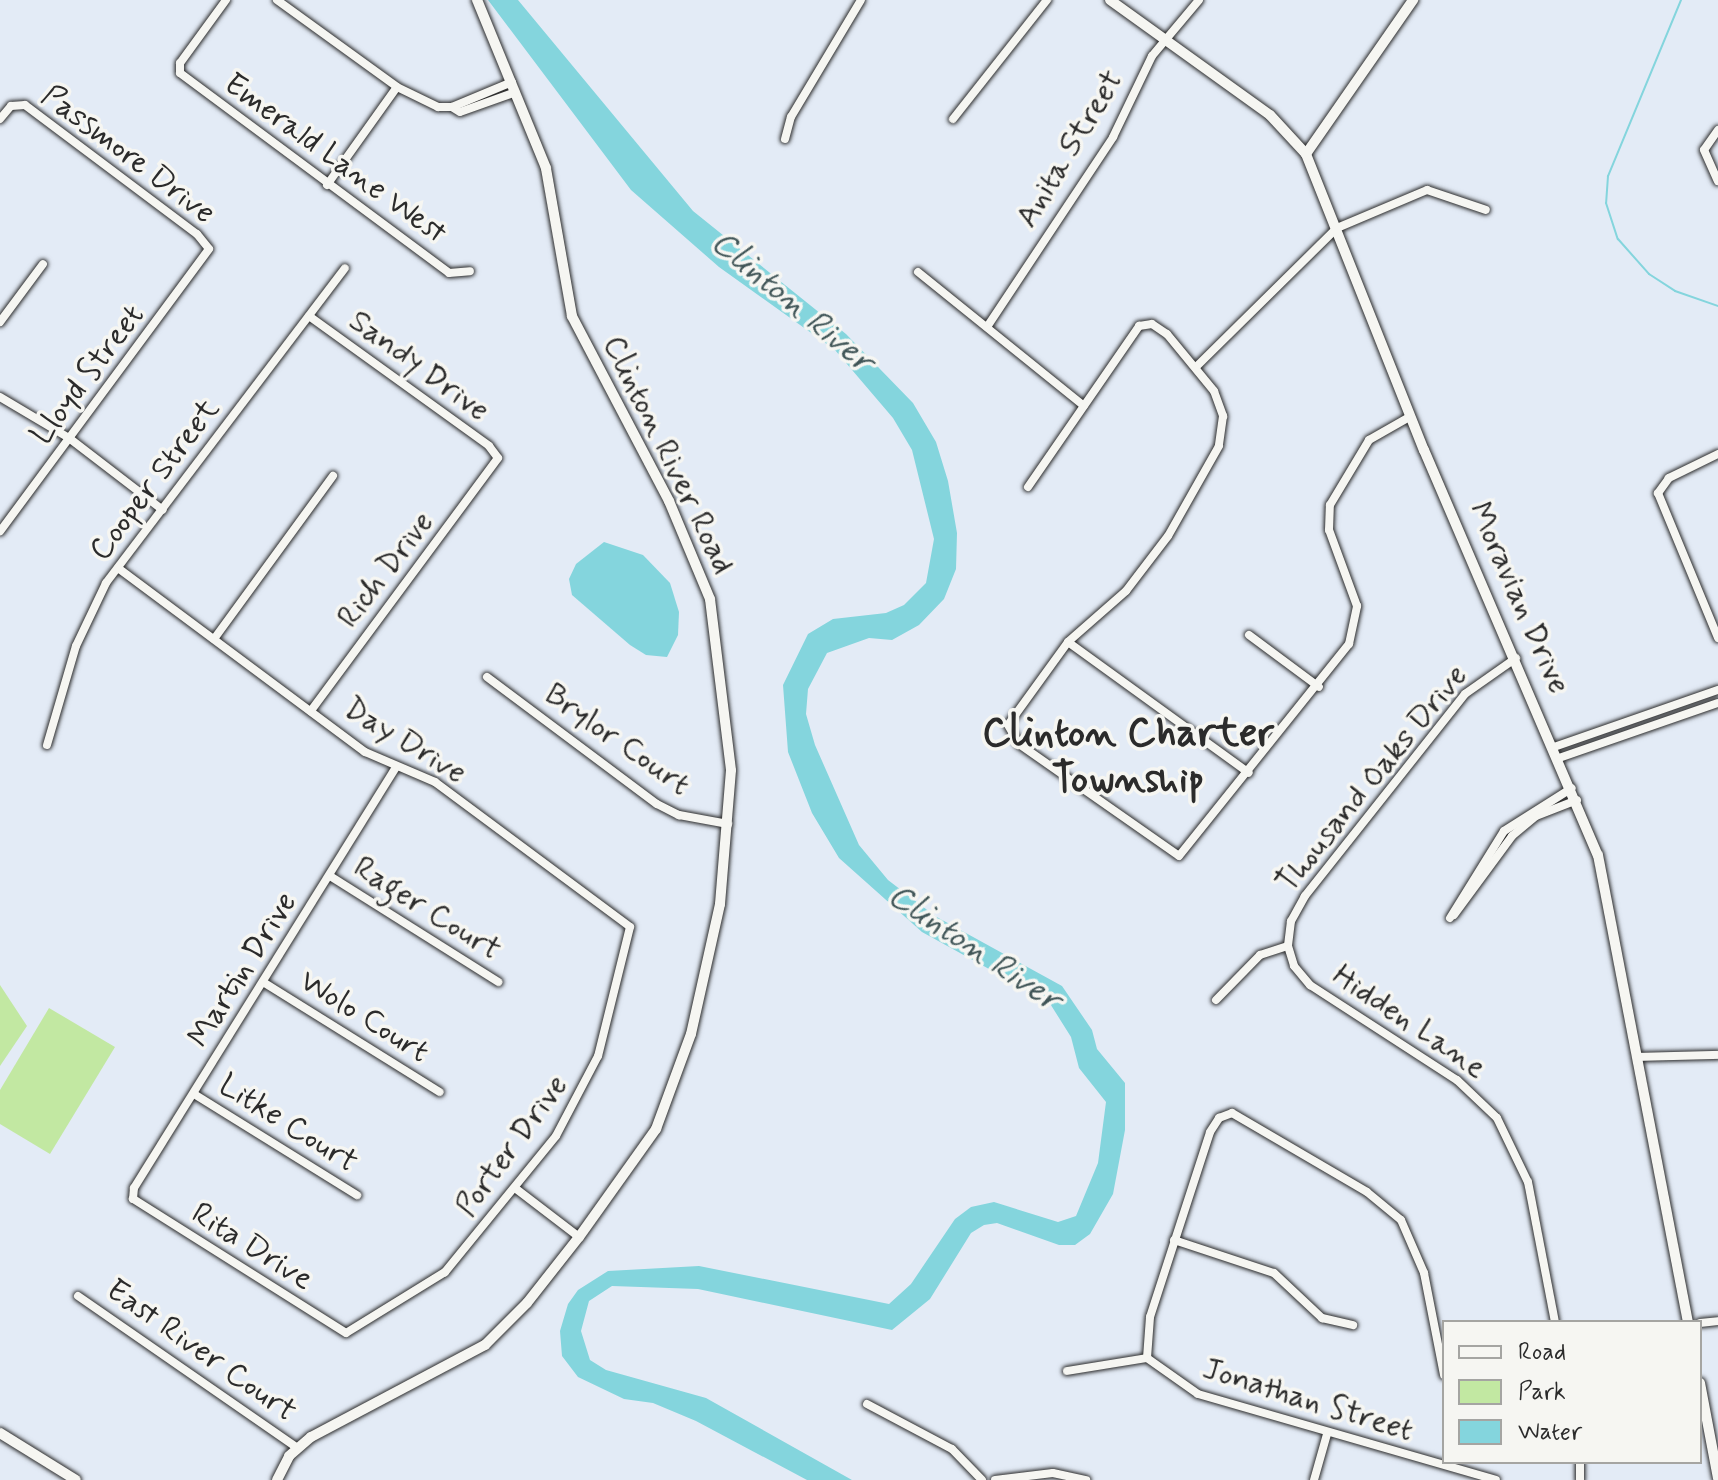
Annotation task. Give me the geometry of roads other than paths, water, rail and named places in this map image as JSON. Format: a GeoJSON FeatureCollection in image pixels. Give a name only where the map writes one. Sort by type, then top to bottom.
{"type":"FeatureCollection","features":[{"type":"Feature","properties":{"kind":"street","name":"Emerald Lane West"},"geometry":{"type":"LineString","coordinates":[[226,0],[178,69],[327,185],[449,273],[470,271]]}},
{"type":"Feature","properties":{"kind":"street"},"geometry":{"type":"LineString","coordinates":[[277,0],[397,87],[438,107],[452,107],[514,87]]}},
{"type":"Feature","properties":{"kind":"street","name":"Clinton River Road"},"geometry":{"type":"LineString","coordinates":[[296,1447],[485,1345],[527,1303],[650,1141],[671,1094],[716,929],[728,824],[730,743],[710,599],[669,501],[572,316],[551,189],[514,87],[477,0]]}},
{"type":"Feature","properties":{"kind":"street"},"geometry":{"type":"LineString","coordinates":[[785,139],[791,117],[861,0]]}},
{"type":"Feature","properties":{"kind":"street"},"geometry":{"type":"LineString","coordinates":[[953,119],[1047,0]]}},
{"type":"Feature","properties":{"kind":"street","name":"Moravian Drive"},"geometry":{"type":"LineString","coordinates":[[1110,0],[1270,115],[1306,154],[1411,416],[1577,800],[1601,867],[1688,1320]]}},
{"type":"Feature","properties":{"kind":"street","name":"Anita Street"},"geometry":{"type":"LineString","coordinates":[[987,327],[1113,137],[1146,68],[1199,0]]}},
{"type":"Feature","properties":{"kind":"street"},"geometry":{"type":"LineString","coordinates":[[1306,154],[1413,0]]}},
{"type":"Feature","properties":{"kind":"street"},"geometry":{"type":"LineString","coordinates":[[327,185],[397,87]]}},
{"type":"Feature","properties":{"kind":"street","name":"Passmore Drive"},"geometry":{"type":"LineString","coordinates":[[0,119],[17,102],[209,246]]}},
{"type":"Feature","properties":{"kind":"street"},"geometry":{"type":"LineString","coordinates":[[1718,130],[1704,150],[1718,181]]}},
{"type":"Feature","properties":{"kind":"street"},"geometry":{"type":"LineString","coordinates":[[1197,366],[1337,228],[1435,189],[1486,210]]}},
{"type":"Feature","properties":{"kind":"street","name":"Lloyd Street"},"geometry":{"type":"LineString","coordinates":[[0,531],[206,260],[209,246]]}},
{"type":"Feature","properties":{"kind":"street"},"geometry":{"type":"LineString","coordinates":[[0,322],[43,264]]}},
{"type":"Feature","properties":{"kind":"street","name":"Cooper Street"},"geometry":{"type":"LineString","coordinates":[[47,745],[83,627],[118,568],[345,268]]}},
{"type":"Feature","properties":{"kind":"street"},"geometry":{"type":"LineString","coordinates":[[918,272],[1084,406]]}},
{"type":"Feature","properties":{"kind":"street","name":"Sandy Drive"},"geometry":{"type":"LineString","coordinates":[[309,316],[489,446],[498,458]]}},
{"type":"Feature","properties":{"kind":"street"},"geometry":{"type":"LineString","coordinates":[[1028,487],[1127,340],[1144,324],[1157,326],[1197,366],[1221,408],[1223,431],[1215,456],[1148,564],[1068,642],[1012,716],[1008,731],[1019,744],[1176,856],[1185,853],[1319,687],[1349,644],[1357,621],[1355,595],[1329,530],[1330,505],[1369,440],[1411,416]]}},
{"type":"Feature","properties":{"kind":"street"},"geometry":{"type":"LineString","coordinates":[[0,397],[69,438],[163,510]]}},
{"type":"Feature","properties":{"kind":"street"},"geometry":{"type":"LineString","coordinates":[[1718,454],[1659,488],[1662,510],[1718,638]]}},
{"type":"Feature","properties":{"kind":"street","name":"Rich Drive"},"geometry":{"type":"LineString","coordinates":[[311,711],[498,458]]}},
{"type":"Feature","properties":{"kind":"street"},"geometry":{"type":"LineString","coordinates":[[214,639],[333,476]]}},
{"type":"Feature","properties":{"kind":"street","name":"Day Drive"},"geometry":{"type":"LineString","coordinates":[[118,568],[365,752],[435,782],[630,927]]}},
{"type":"Feature","properties":{"kind":"street"},"geometry":{"type":"LineString","coordinates":[[1249,635],[1319,687]]}},
{"type":"Feature","properties":{"kind":"street"},"geometry":{"type":"LineString","coordinates":[[1068,642],[1249,773]]}},
{"type":"Feature","properties":{"kind":"street","name":"Thousand Oaks Drive"},"geometry":{"type":"LineString","coordinates":[[1288,946],[1291,921],[1305,896],[1465,694],[1517,658]]}},
{"type":"Feature","properties":{"kind":"street","name":"Brylor Court"},"geometry":{"type":"LineString","coordinates":[[487,677],[657,804],[686,817],[728,824]]}},
{"type":"Feature","properties":{"kind":"street"},"geometry":{"type":"LineString","coordinates":[[1554,747],[1718,690]]}},
{"type":"Feature","properties":{"kind":"street"},"geometry":{"type":"LineString","coordinates":[[1559,758],[1718,703]]}},
{"type":"Feature","properties":{"kind":"street"},"geometry":{"type":"LineString","coordinates":[[1648,714],[1652,726]]}},
{"type":"Feature","properties":{"kind":"street","name":"Martin Drive"},"geometry":{"type":"LineString","coordinates":[[133,1199],[134,1188],[396,767]]}},
{"type":"Feature","properties":{"kind":"street"},"geometry":{"type":"LineString","coordinates":[[1543,808],[1572,788]]}},
{"type":"Feature","properties":{"kind":"street"},"geometry":{"type":"LineString","coordinates":[[1479,877],[1450,918],[1518,817],[1577,800]]}},
{"type":"Feature","properties":{"kind":"street","name":"Rager Court"},"geometry":{"type":"LineString","coordinates":[[330,876],[498,982]]}},
{"type":"Feature","properties":{"kind":"street","name":"Porter Drive"},"geometry":{"type":"LineString","coordinates":[[346,1333],[445,1272],[561,1128],[589,1078],[630,927]]}},
{"type":"Feature","properties":{"kind":"street"},"geometry":{"type":"LineString","coordinates":[[1216,1000],[1253,961],[1288,946]]}},
{"type":"Feature","properties":{"kind":"street","name":"Hidden Lane"},"geometry":{"type":"LineString","coordinates":[[1288,946],[1294,966],[1310,985],[1457,1080],[1497,1118],[1528,1182],[1555,1320]]}},
{"type":"Feature","properties":{"kind":"street","name":"Wolo Court"},"geometry":{"type":"LineString","coordinates":[[263,982],[440,1092]]}},
{"type":"Feature","properties":{"kind":"street"},"geometry":{"type":"LineString","coordinates":[[1639,1057],[1718,1055]]}},
{"type":"Feature","properties":{"kind":"street","name":"Litke Court"},"geometry":{"type":"LineString","coordinates":[[194,1094],[357,1195]]}},
{"type":"Feature","properties":{"kind":"street"},"geometry":{"type":"LineString","coordinates":[[1067,1371],[1147,1358],[1150,1317],[1210,1132],[1222,1116],[1243,1116],[1367,1192],[1401,1220],[1421,1261],[1442,1365]]}},
{"type":"Feature","properties":{"kind":"street"},"geometry":{"type":"LineString","coordinates":[[515,1188],[579,1237]]}},
{"type":"Feature","properties":{"kind":"street","name":"Rita Drive"},"geometry":{"type":"LineString","coordinates":[[133,1199],[346,1333]]}},
{"type":"Feature","properties":{"kind":"street"},"geometry":{"type":"LineString","coordinates":[[1174,1240],[1274,1273],[1322,1318],[1353,1325]]}},
{"type":"Feature","properties":{"kind":"street","name":"East River Court"},"geometry":{"type":"LineString","coordinates":[[78,1296],[296,1447]]}},
{"type":"Feature","properties":{"kind":"street","name":"Jonathan Street"},"geometry":{"type":"LineString","coordinates":[[1147,1358],[1187,1390],[1327,1434],[1442,1463]]}},
{"type":"Feature","properties":{"kind":"street"},"geometry":{"type":"LineString","coordinates":[[1702,1391],[1715,1441],[1718,1478]]}},
{"type":"Feature","properties":{"kind":"street"},"geometry":{"type":"LineString","coordinates":[[867,1404],[952,1449],[982,1480]]}},
{"type":"Feature","properties":{"kind":"street"},"geometry":{"type":"LineString","coordinates":[[0,1433],[76,1480]]}},
{"type":"Feature","properties":{"kind":"street"},"geometry":{"type":"LineString","coordinates":[[1314,1480],[1327,1434]]}},
{"type":"Feature","properties":{"kind":"street"},"geometry":{"type":"LineString","coordinates":[[277,1480],[296,1447]]}},
{"type":"Feature","properties":{"kind":"street","name":"Jonathan Street"},"geometry":{"type":"LineString","coordinates":[[1444,1464],[1496,1480]]}},
{"type":"Feature","properties":{"kind":"street"},"geometry":{"type":"LineString","coordinates":[[995,1480],[1053,1473],[1086,1480]]}},
{"type":"Feature","properties":{"kind":"water","name":"Clinton River"},"geometry":{"type":"Polygon","coordinates":[[[488,0],[518,0],[693,211],[846,334],[913,403],[936,442],[948,481],[957,533],[956,569],[944,599],[919,625],[892,640],[869,638],[827,653],[808,689],[806,714],[815,745],[859,845],[888,880],[935,916],[1062,986],[1092,1030],[1097,1049],[1125,1083],[1125,1130],[1113,1194],[1090,1234],[1075,1245],[1059,1245],[997,1223],[984,1225],[971,1233],[930,1299],[892,1330],[698,1289],[612,1286],[589,1301],[581,1331],[590,1360],[606,1370],[706,1398],[852,1480],[807,1480],[696,1421],[653,1403],[624,1399],[578,1377],[562,1356],[560,1331],[568,1304],[578,1290],[608,1271],[699,1266],[889,1304],[911,1284],[955,1219],[971,1207],[994,1202],[1058,1222],[1076,1216],[1098,1163],[1106,1102],[1079,1068],[1071,1037],[1049,1002],[922,932],[839,858],[812,813],[788,752],[783,685],[808,634],[833,619],[886,613],[904,605],[926,583],[934,539],[912,450],[893,418],[835,350],[719,267],[631,190],[488,0]]]}},
{"type":"Feature","properties":{"kind":"water"},"geometry":{"type":"Polygon","coordinates":[[[604,542],[643,555],[670,583],[679,612],[678,635],[667,657],[646,655],[630,645],[572,595],[569,579],[576,564],[604,542]]]}},
{"type":"Feature","properties":{"kind":"waterway"},"geometry":{"type":"LineString","coordinates":[[1681,0],[1608,176],[1606,203],[1618,239],[1649,274],[1675,291],[1718,306]]}},
{"type":"Feature","properties":{"kind":"district","name":"Clinton Charter Township"},"geometry":{"type":"Point","coordinates":[1128,757]}}]}
